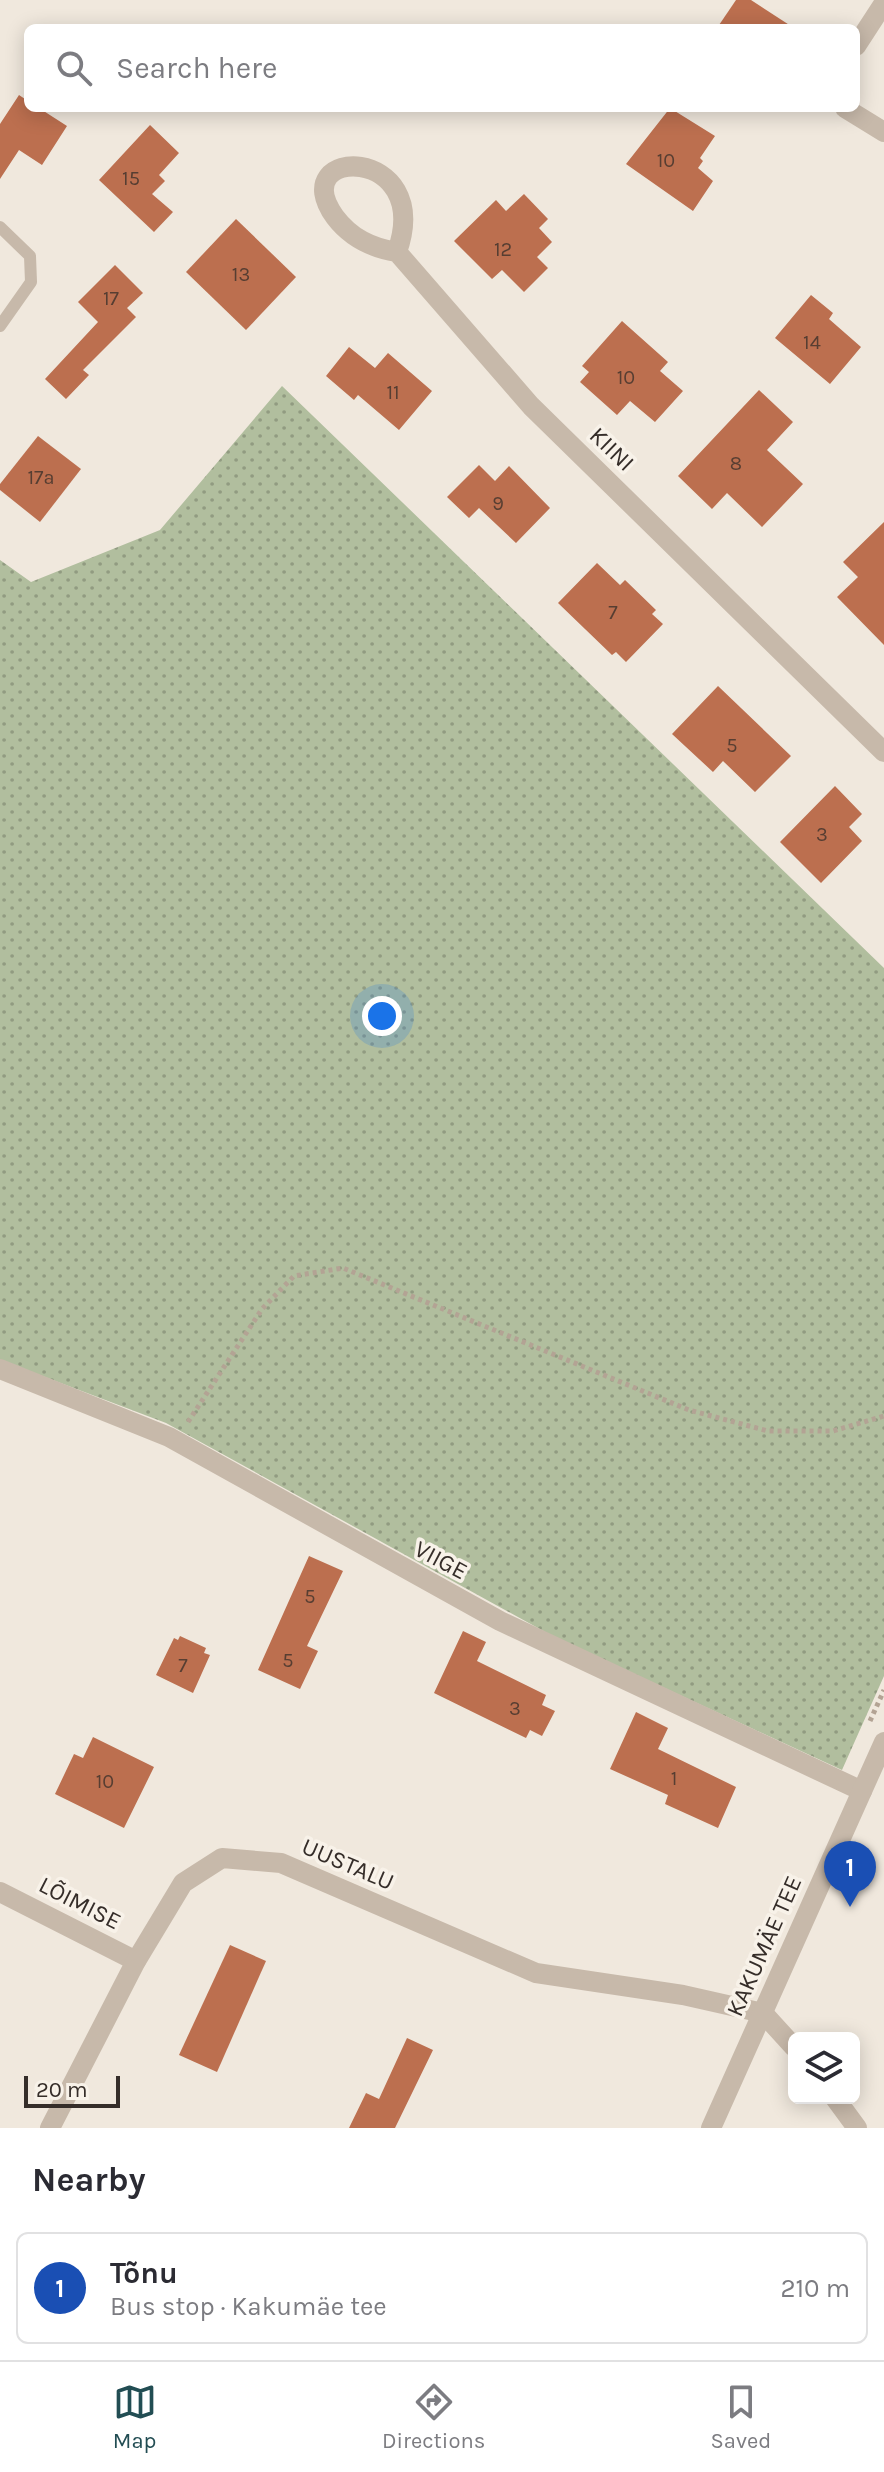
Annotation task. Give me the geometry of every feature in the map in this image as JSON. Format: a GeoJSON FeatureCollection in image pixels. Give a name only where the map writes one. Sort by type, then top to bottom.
{"type":"FeatureCollection","features":[{"type":"Feature","properties":{"kind":"street"},"geometry":{"type":"LineString","coordinates":[[860,40],[884,3]]}},
{"type":"Feature","properties":{"kind":"street"},"geometry":{"type":"LineString","coordinates":[[852,112],[884,132]]}},
{"type":"Feature","properties":{"kind":"street"},"geometry":{"type":"LineString","coordinates":[[353,167],[383,176],[396,188],[406,220],[397,252],[365,244],[346,231],[326,201],[323,180],[333,170],[353,167]]}},
{"type":"Feature","properties":{"kind":"street","name":"KIINI"},"geometry":{"type":"LineString","coordinates":[[397,252],[531,406],[884,752]]}},
{"type":"Feature","properties":{"kind":"street","name":"VIIGE"},"geometry":{"type":"LineString","coordinates":[[0,1369],[169,1437],[500,1621],[862,1791]]}},
{"type":"Feature","properties":{"kind":"street","name":"KAKUMÄE TEE"},"geometry":{"type":"LineString","coordinates":[[711,2128],[884,1742]]}},
{"type":"Feature","properties":{"kind":"street","name":"UUSTALU"},"geometry":{"type":"LineString","coordinates":[[50,2128],[136,1961],[183,1883],[222,1858],[281,1863],[536,1973],[683,1995],[763,2013]]}},
{"type":"Feature","properties":{"kind":"street","name":"LÕIMISE"},"geometry":{"type":"LineString","coordinates":[[0,1892],[136,1961]]}},
{"type":"Feature","properties":{"kind":"street"},"geometry":{"type":"LineString","coordinates":[[763,2013],[788,2040]]}},
{"type":"Feature","properties":{"kind":"street"},"geometry":{"type":"LineString","coordinates":[[839,2104],[857,2128]]}},
{"type":"Feature","properties":{"kind":"lane"},"geometry":{"type":"LineString","coordinates":[[0,227],[30,256],[31,282],[0,326]]}},
{"type":"Feature","properties":{"kind":"path"},"geometry":{"type":"LineString","coordinates":[[169,1437],[192,1419],[262,1309],[294,1276],[343,1268],[689,1410],[768,1431],[833,1431],[884,1416]]}},
{"type":"Feature","properties":{"kind":"green space"},"geometry":{"type":"Polygon","coordinates":[[[282,386],[884,968],[884,1676],[842,1770],[556,1638],[166,1423],[0,1360],[0,560],[31,582],[160,530],[282,386]]]}},
{"type":"Feature","properties":{"kind":"building"},"geometry":{"type":"Polygon","coordinates":[[[736,0],[751,0],[788,24],[720,24],[736,0]]]}},
{"type":"Feature","properties":{"kind":"building"},"geometry":{"type":"Polygon","coordinates":[[[19,95],[24,98],[24,112],[45,112],[67,126],[42,165],[19,150],[0,179],[0,124],[19,95]]]}},
{"type":"Feature","properties":{"kind":"building"},"geometry":{"type":"Polygon","coordinates":[[[667,112],[676,112],[715,136],[700,158],[703,161],[698,168],[713,181],[693,211],[626,164],[667,112]]]}},
{"type":"Feature","properties":{"kind":"building"},"geometry":{"type":"Polygon","coordinates":[[[150,125],[179,153],[159,175],[165,181],[152,194],[173,212],[154,232],[99,180],[150,125]]]}},
{"type":"Feature","properties":{"kind":"building"},"geometry":{"type":"Polygon","coordinates":[[[524,194],[548,219],[539,228],[552,242],[537,257],[548,268],[524,292],[502,270],[492,279],[454,241],[496,200],[506,211],[524,194]]]}},
{"type":"Feature","properties":{"kind":"building"},"geometry":{"type":"Polygon","coordinates":[[[236,219],[296,277],[246,330],[186,272],[236,219]]]}},
{"type":"Feature","properties":{"kind":"building"},"geometry":{"type":"Polygon","coordinates":[[[115,265],[143,293],[127,308],[136,317],[83,370],[89,375],[66,399],[45,379],[98,322],[78,302],[115,265]]]}},
{"type":"Feature","properties":{"kind":"building"},"geometry":{"type":"Polygon","coordinates":[[[811,295],[833,313],[829,319],[861,347],[830,384],[775,338],[811,295]]]}},
{"type":"Feature","properties":{"kind":"building"},"geometry":{"type":"Polygon","coordinates":[[[622,321],[668,362],[660,371],[683,391],[655,422],[630,401],[617,415],[580,382],[589,372],[582,366],[622,321]]]}},
{"type":"Feature","properties":{"kind":"building"},"geometry":{"type":"Polygon","coordinates":[[[349,347],[375,368],[388,353],[432,391],[399,430],[358,395],[354,400],[326,376],[349,347]]]}},
{"type":"Feature","properties":{"kind":"building"},"geometry":{"type":"Polygon","coordinates":[[[759,390],[793,422],[767,450],[803,484],[762,527],[727,493],[712,509],[678,476],[759,390]]]}},
{"type":"Feature","properties":{"kind":"building"},"geometry":{"type":"Polygon","coordinates":[[[38,436],[81,469],[40,522],[0,490],[0,484],[38,436]]]}},
{"type":"Feature","properties":{"kind":"building"},"geometry":{"type":"Polygon","coordinates":[[[479,465],[495,481],[509,466],[550,508],[516,543],[479,508],[469,518],[447,497],[479,465]]]}},
{"type":"Feature","properties":{"kind":"building"},"geometry":{"type":"Polygon","coordinates":[[[884,522],[884,645],[837,597],[858,577],[843,562],[884,522]]]}},
{"type":"Feature","properties":{"kind":"building"},"geometry":{"type":"Polygon","coordinates":[[[597,563],[620,585],[625,580],[656,610],[652,614],[663,624],[626,662],[616,652],[612,655],[558,603],[597,563]]]}},
{"type":"Feature","properties":{"kind":"building"},"geometry":{"type":"Polygon","coordinates":[[[718,686],[791,756],[755,792],[723,761],[713,772],[672,734],[718,686]]]}},
{"type":"Feature","properties":{"kind":"building"},"geometry":{"type":"Polygon","coordinates":[[[835,786],[862,814],[849,827],[862,841],[821,883],[780,842],[835,786]]]}},
{"type":"Feature","properties":{"kind":"building"},"geometry":{"type":"Polygon","coordinates":[[[309,1556],[343,1571],[307,1646],[318,1651],[300,1689],[258,1670],[309,1556]]]}},
{"type":"Feature","properties":{"kind":"building"},"geometry":{"type":"Polygon","coordinates":[[[463,1631],[486,1642],[477,1661],[546,1695],[542,1705],[555,1711],[542,1736],[530,1730],[526,1738],[434,1693],[463,1631]]]}},
{"type":"Feature","properties":{"kind":"building"},"geometry":{"type":"Polygon","coordinates":[[[180,1636],[206,1648],[204,1653],[210,1655],[193,1693],[156,1675],[174,1638],[178,1640],[180,1636]]]}},
{"type":"Feature","properties":{"kind":"building"},"geometry":{"type":"Polygon","coordinates":[[[636,1712],[668,1728],[658,1749],[736,1787],[718,1828],[665,1804],[668,1795],[610,1769],[636,1712]]]}},
{"type":"Feature","properties":{"kind":"building"},"geometry":{"type":"Polygon","coordinates":[[[93,1737],[154,1767],[124,1828],[55,1794],[74,1754],[83,1758],[93,1737]]]}},
{"type":"Feature","properties":{"kind":"building"},"geometry":{"type":"Polygon","coordinates":[[[230,1945],[266,1961],[217,2072],[179,2055],[230,1945]]]}},
{"type":"Feature","properties":{"kind":"building"},"geometry":{"type":"Polygon","coordinates":[[[407,2038],[433,2050],[395,2128],[349,2128],[366,2093],[379,2099],[407,2038]]]}},
{"type":"Feature","properties":{"kind":"place","name":"Tõnu"},"geometry":{"type":"Point","coordinates":[850,1907]}}]}
